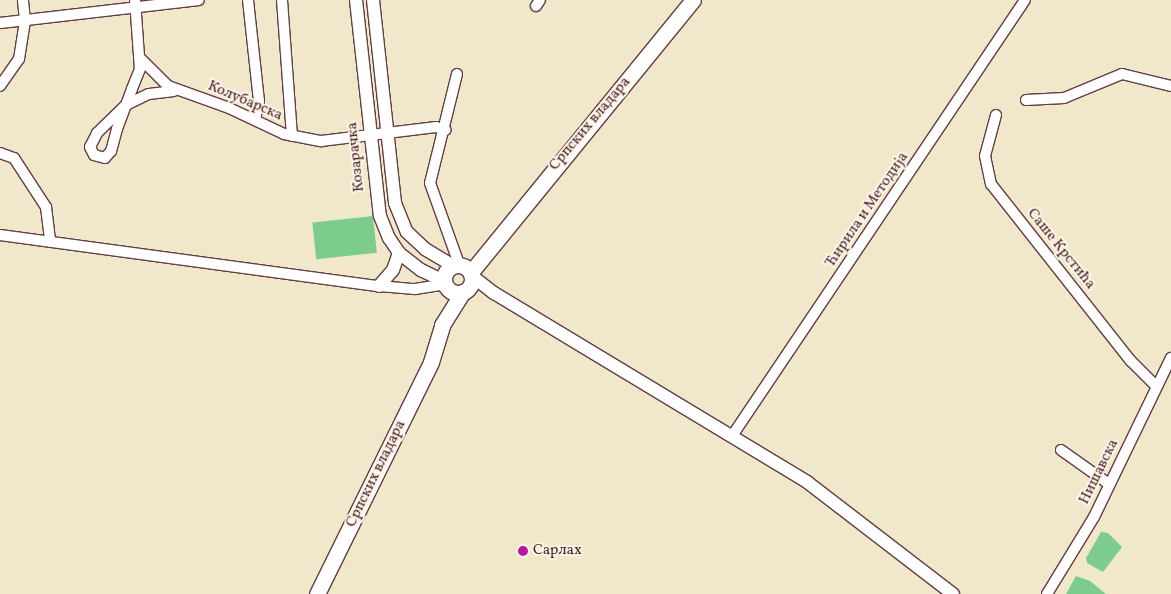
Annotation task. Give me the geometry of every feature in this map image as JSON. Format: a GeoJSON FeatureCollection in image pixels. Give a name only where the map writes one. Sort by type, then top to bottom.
{"type":"FeatureCollection","features":[{"type":"Feature","properties":{"kind":"main road","name":"Српских владара"},"geometry":{"type":"LineString","coordinates":[[317,594],[431,362],[442,326],[444,299],[459,278],[488,248],[693,0]]}},
{"type":"Feature","properties":{"kind":"street"},"geometry":{"type":"LineString","coordinates":[[0,86],[19,59],[26,20],[23,0]]}},
{"type":"Feature","properties":{"kind":"street"},"geometry":{"type":"LineString","coordinates":[[0,23],[135,4],[199,0]]}},
{"type":"Feature","properties":{"kind":"street"},"geometry":{"type":"LineString","coordinates":[[248,0],[259,101],[255,120]]}},
{"type":"Feature","properties":{"kind":"street"},"geometry":{"type":"LineString","coordinates":[[282,0],[292,136]]}},
{"type":"Feature","properties":{"kind":"street","name":"Козарачка"},"geometry":{"type":"LineString","coordinates":[[356,0],[380,216],[399,253],[416,266],[459,278]]}},
{"type":"Feature","properties":{"kind":"street"},"geometry":{"type":"LineString","coordinates":[[373,0],[396,203],[404,227],[425,249],[459,278],[494,293],[807,482],[953,594]]}},
{"type":"Feature","properties":{"kind":"street","name":"Ћирила и Методија"},"geometry":{"type":"LineString","coordinates":[[732,436],[1025,0]]}},
{"type":"Feature","properties":{"kind":"street","name":"Колубарска"},"geometry":{"type":"LineString","coordinates":[[135,4],[141,59],[126,105],[111,151],[105,158],[97,158],[91,150],[92,142],[126,105],[160,90],[180,91]]}},
{"type":"Feature","properties":{"kind":"street","name":"Колубарска"},"geometry":{"type":"LineString","coordinates":[[141,59],[168,86],[255,120],[268,129],[292,136],[321,141],[389,132]]}},
{"type":"Feature","properties":{"kind":"street"},"geometry":{"type":"LineString","coordinates":[[457,74],[446,130],[430,183],[459,278]]}},
{"type":"Feature","properties":{"kind":"street"},"geometry":{"type":"LineString","coordinates":[[1026,100],[1064,98],[1122,74],[1171,86]]}},
{"type":"Feature","properties":{"kind":"street","name":"Саше Крстића"},"geometry":{"type":"LineString","coordinates":[[996,115],[985,156],[991,184],[1132,361],[1156,386]]}},
{"type":"Feature","properties":{"kind":"street"},"geometry":{"type":"LineString","coordinates":[[389,132],[436,127],[446,130]]}},
{"type":"Feature","properties":{"kind":"street"},"geometry":{"type":"LineString","coordinates":[[0,153],[14,158],[46,207],[50,242]]}},
{"type":"Feature","properties":{"kind":"street"},"geometry":{"type":"LineString","coordinates":[[0,235],[121,249],[379,286],[415,289],[459,278]]}},
{"type":"Feature","properties":{"kind":"street"},"geometry":{"type":"LineString","coordinates":[[379,286],[393,270],[399,253]]}},
{"type":"Feature","properties":{"kind":"street","name":"Нишавска"},"geometry":{"type":"LineString","coordinates":[[1047,594],[1094,517],[1171,358]]}},
{"type":"Feature","properties":{"kind":"street"},"geometry":{"type":"LineString","coordinates":[[1061,450],[1110,484]]}},
{"type":"Feature","properties":{"kind":"green space"},"geometry":{"type":"Polygon","coordinates":[[[373,216],[377,253],[316,259],[312,222],[373,216]]]}},
{"type":"Feature","properties":{"kind":"green space"},"geometry":{"type":"Polygon","coordinates":[[[1101,532],[1108,533],[1122,547],[1103,572],[1087,563],[1086,558],[1101,532]]]}},
{"type":"Feature","properties":{"kind":"green space"},"geometry":{"type":"Polygon","coordinates":[[[1076,576],[1090,581],[1106,594],[1066,594],[1076,576]]]}},
{"type":"Feature","properties":{"kind":"place","name":"Сарлах"},"geometry":{"type":"Point","coordinates":[523,551]}}]}
